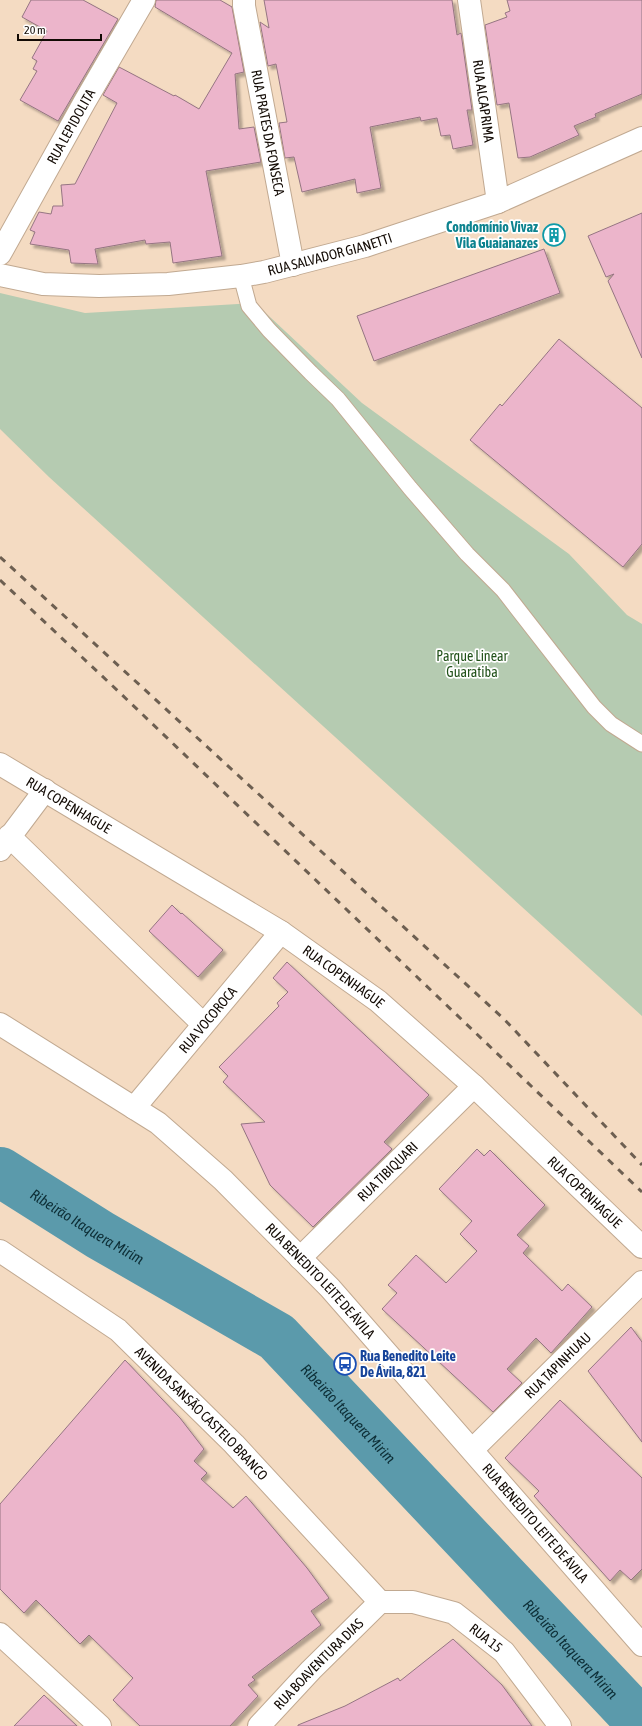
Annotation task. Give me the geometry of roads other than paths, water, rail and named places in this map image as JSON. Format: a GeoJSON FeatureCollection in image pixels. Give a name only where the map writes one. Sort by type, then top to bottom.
{"type":"FeatureCollection","features":[{"type":"Feature","properties":{"kind":"street","name":"RUA LEPIDOLITA"},"geometry":{"type":"LineString","coordinates":[[0,254],[84,102],[144,0]]}},
{"type":"Feature","properties":{"kind":"street","name":"RUA PRATES DA FONSECA"},"geometry":{"type":"LineString","coordinates":[[244,0],[293,265]]}},
{"type":"Feature","properties":{"kind":"street","name":"RUA ALCAPRIMA"},"geometry":{"type":"LineString","coordinates":[[469,0],[498,202]]}},
{"type":"Feature","properties":{"kind":"street","name":"RUA SALVADOR GIANETTI"},"geometry":{"type":"LineString","coordinates":[[0,275],[43,284],[99,286],[168,284],[241,276],[293,265],[365,246],[498,202],[642,138]]}},
{"type":"Feature","properties":{"kind":"street","name":"RUA COPENHAGUE"},"geometry":{"type":"LineString","coordinates":[[0,764],[281,932],[378,1001],[474,1086],[642,1247]]}},
{"type":"Feature","properties":{"kind":"street"},"geometry":{"type":"LineString","coordinates":[[45,790],[5,843],[202,1024]]}},
{"type":"Feature","properties":{"kind":"street","name":"RUA VOCOROCA"},"geometry":{"type":"LineString","coordinates":[[134,1108],[202,1024],[281,932]]}},
{"type":"Feature","properties":{"kind":"street","name":"RUA BENEDITO LEITE DE ÁVILA"},"geometry":{"type":"LineString","coordinates":[[0,1024],[158,1124],[223,1180],[330,1288],[473,1449],[642,1645]]}},
{"type":"Feature","properties":{"kind":"street","name":"RUA TIBIQUARI"},"geometry":{"type":"LineString","coordinates":[[300,1258],[474,1086]]}},
{"type":"Feature","properties":{"kind":"street","name":"AVENIDA SANSÃO CASTELO BRANCO"},"geometry":{"type":"LineString","coordinates":[[0,1251],[118,1330],[234,1444],[380,1602]]}},
{"type":"Feature","properties":{"kind":"street","name":"RUA TAPINHUAU"},"geometry":{"type":"LineString","coordinates":[[473,1449],[642,1282]]}},
{"type":"Feature","properties":{"kind":"street","name":"RUA BOAVENTURA DIAS"},"geometry":{"type":"LineString","coordinates":[[259,1726],[311,1670],[380,1602]]}},
{"type":"Feature","properties":{"kind":"street","name":"RUA 15"},"geometry":{"type":"LineString","coordinates":[[380,1602],[413,1602],[454,1614],[504,1652],[560,1726]]}},
{"type":"Feature","properties":{"kind":"street"},"geometry":{"type":"LineString","coordinates":[[0,1634],[100,1726]]}},
{"type":"Feature","properties":{"kind":"lane"},"geometry":{"type":"LineString","coordinates":[[241,276],[249,306],[269,330],[338,398],[410,488],[467,554],[502,590],[594,707],[611,724],[642,744]]}},
{"type":"Feature","properties":{"kind":"waterway","name":"Ribeirão Itaquera Mirim"},"geometry":{"type":"LineString","coordinates":[[0,1172],[100,1235],[277,1337],[642,1724]]}},
{"type":"Feature","properties":{"kind":"railway"},"geometry":{"type":"LineString","coordinates":[[0,557],[504,1019],[642,1165]]}},
{"type":"Feature","properties":{"kind":"railway"},"geometry":{"type":"LineString","coordinates":[[0,580],[642,1192]]}},
{"type":"Feature","properties":{"kind":"place","name":"Condomínio Vivaz Vila Guaianazes"},"geometry":{"type":"Point","coordinates":[554,235]}},
{"type":"Feature","properties":{"kind":"place","name":"Rua Benedito Leite De Ávila, 821"},"geometry":{"type":"Point","coordinates":[345,1364]}},
{"type":"Feature","properties":{"kind":"park label","name":"Parque Linear Guaratiba"},"geometry":{"type":"Point","coordinates":[472,664]}}]}
